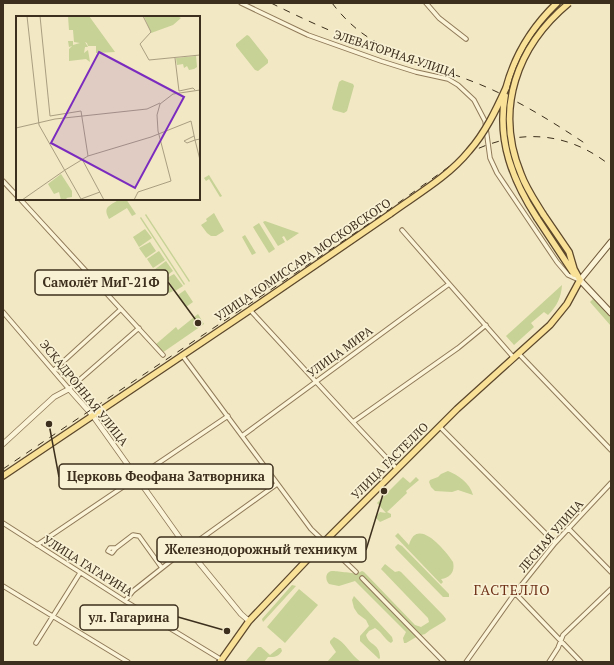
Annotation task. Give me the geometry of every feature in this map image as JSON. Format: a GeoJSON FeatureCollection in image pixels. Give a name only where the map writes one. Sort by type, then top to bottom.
{"type":"FeatureCollection","features":[{"type":"Feature","properties":{"kind":"main road"},"geometry":{"type":"LineString","coordinates":[[557,3],[542,18],[526,38],[514,62],[506,88],[502,126],[507,154],[516,183],[572,272],[611,313]]}},
{"type":"Feature","properties":{"kind":"main road"},"geometry":{"type":"LineString","coordinates":[[569,3],[546,24],[529,49],[517,77],[513,91],[510,108],[510,131],[516,159],[524,181],[543,214],[569,252],[574,270],[580,280]]}},
{"type":"Feature","properties":{"kind":"main road","name":"УЛИЦА КОМИССАРА МОСКОВСКОГО"},"geometry":{"type":"LineString","coordinates":[[3,476],[250,310],[390,214],[438,179],[463,159],[482,135],[506,88]]}},
{"type":"Feature","properties":{"kind":"main road"},"geometry":{"type":"LineString","coordinates":[[580,280],[611,242]]}},
{"type":"Feature","properties":{"kind":"main road","name":"УЛИЦА ГАСТЕЛЛО"},"geometry":{"type":"LineString","coordinates":[[222,661],[249,621],[324,542],[477,391],[559,316],[573,295],[580,280]]}},
{"type":"Feature","properties":{"kind":"street","name":"ЭЛЕВАТОРНАЯ УЛИЦА"},"geometry":{"type":"LineString","coordinates":[[241,3],[308,35],[381,61],[448,80],[458,85],[474,100],[485,121],[490,158],[497,173],[537,235],[557,262],[568,275],[580,280]]}},
{"type":"Feature","properties":{"kind":"street"},"geometry":{"type":"LineString","coordinates":[[426,3],[439,18],[466,39]]}},
{"type":"Feature","properties":{"kind":"street"},"geometry":{"type":"LineString","coordinates":[[3,181],[16,195]]}},
{"type":"Feature","properties":{"kind":"street"},"geometry":{"type":"LineString","coordinates":[[21,200],[163,355]]}},
{"type":"Feature","properties":{"kind":"street"},"geometry":{"type":"LineString","coordinates":[[402,230],[486,325],[611,450]]}},
{"type":"Feature","properties":{"kind":"street","name":"УЛИЦА МИРА"},"geometry":{"type":"LineString","coordinates":[[242,436],[449,284]]}},
{"type":"Feature","properties":{"kind":"street"},"geometry":{"type":"LineString","coordinates":[[54,370],[121,309]]}},
{"type":"Feature","properties":{"kind":"street"},"geometry":{"type":"LineString","coordinates":[[250,310],[352,422],[398,469]]}},
{"type":"Feature","properties":{"kind":"street","name":"ЭСКАДРОННАЯ УЛИЦА"},"geometry":{"type":"LineString","coordinates":[[3,312],[93,416],[187,548],[241,614],[249,621]]}},
{"type":"Feature","properties":{"kind":"street"},"geometry":{"type":"LineString","coordinates":[[3,320],[7,316]]}},
{"type":"Feature","properties":{"kind":"street"},"geometry":{"type":"LineString","coordinates":[[352,422],[458,348],[486,325]]}},
{"type":"Feature","properties":{"kind":"street"},"geometry":{"type":"LineString","coordinates":[[3,444],[54,397],[69,389],[139,328]]}},
{"type":"Feature","properties":{"kind":"street"},"geometry":{"type":"LineString","coordinates":[[182,355],[311,529],[356,572]]}},
{"type":"Feature","properties":{"kind":"street"},"geometry":{"type":"LineString","coordinates":[[36,545],[228,416]]}},
{"type":"Feature","properties":{"kind":"street"},"geometry":{"type":"LineString","coordinates":[[440,427],[556,543]]}},
{"type":"Feature","properties":{"kind":"street","name":"ЛЕСНАЯ УЛИЦА"},"geometry":{"type":"LineString","coordinates":[[466,662],[515,593],[568,528],[611,483]]}},
{"type":"Feature","properties":{"kind":"street"},"geometry":{"type":"LineString","coordinates":[[124,601],[132,591],[187,548],[277,484]]}},
{"type":"Feature","properties":{"kind":"street","name":"УЛИЦА ГАГАРИНА"},"geometry":{"type":"LineString","coordinates":[[3,524],[222,661]]}},
{"type":"Feature","properties":{"kind":"street"},"geometry":{"type":"LineString","coordinates":[[568,528],[611,572]]}},
{"type":"Feature","properties":{"kind":"street"},"geometry":{"type":"LineString","coordinates":[[116,548],[133,535],[138,536],[162,568]]}},
{"type":"Feature","properties":{"kind":"street"},"geometry":{"type":"LineString","coordinates":[[36,643],[80,573]]}},
{"type":"Feature","properties":{"kind":"street"},"geometry":{"type":"LineString","coordinates":[[362,578],[444,662]]}},
{"type":"Feature","properties":{"kind":"street"},"geometry":{"type":"LineString","coordinates":[[3,586],[128,662]]}},
{"type":"Feature","properties":{"kind":"street"},"geometry":{"type":"LineString","coordinates":[[549,662],[558,648],[563,634],[611,589]]}},
{"type":"Feature","properties":{"kind":"street"},"geometry":{"type":"LineString","coordinates":[[515,593],[581,662]]}},
{"type":"Feature","properties":{"kind":"green space"},"geometry":{"type":"Polygon","coordinates":[[[247,35],[268,60],[268,63],[258,71],[255,70],[236,46],[236,44],[247,35]]]}},
{"type":"Feature","properties":{"kind":"green space"},"geometry":{"type":"Polygon","coordinates":[[[342,80],[353,84],[354,86],[347,111],[344,113],[333,110],[332,108],[339,82],[342,80]]]}},
{"type":"Feature","properties":{"kind":"green space"},"geometry":{"type":"Polygon","coordinates":[[[209,175],[222,196],[220,197],[209,179],[206,181],[204,178],[209,175]]]}},
{"type":"Feature","properties":{"kind":"green space"},"geometry":{"type":"Polygon","coordinates":[[[118,200],[127,200],[136,214],[132,216],[127,208],[109,219],[106,211],[110,205],[118,200]]]}},
{"type":"Feature","properties":{"kind":"green space"},"geometry":{"type":"Polygon","coordinates":[[[214,213],[224,231],[216,236],[211,236],[201,225],[214,213]]]}},
{"type":"Feature","properties":{"kind":"green space"},"geometry":{"type":"Polygon","coordinates":[[[146,214],[190,281],[189,282],[145,215],[146,214]]]}},
{"type":"Feature","properties":{"kind":"green space"},"geometry":{"type":"Polygon","coordinates":[[[141,217],[185,284],[184,285],[140,218],[141,217]]]}},
{"type":"Feature","properties":{"kind":"green space"},"geometry":{"type":"Polygon","coordinates":[[[265,221],[299,233],[287,241],[284,236],[282,237],[285,242],[278,246],[263,222],[265,221]]]}},
{"type":"Feature","properties":{"kind":"green space"},"geometry":{"type":"Polygon","coordinates":[[[259,223],[275,249],[269,253],[253,227],[259,223]]]}},
{"type":"Feature","properties":{"kind":"green space"},"geometry":{"type":"Polygon","coordinates":[[[145,229],[152,238],[139,247],[133,237],[145,229]]]}},
{"type":"Feature","properties":{"kind":"green space"},"geometry":{"type":"Polygon","coordinates":[[[245,235],[256,253],[252,255],[242,237],[245,235]]]}},
{"type":"Feature","properties":{"kind":"green space"},"geometry":{"type":"Polygon","coordinates":[[[150,242],[156,251],[146,258],[139,248],[150,242]]]}},
{"type":"Feature","properties":{"kind":"green space"},"geometry":{"type":"Polygon","coordinates":[[[159,251],[165,260],[153,268],[147,259],[159,251]]]}},
{"type":"Feature","properties":{"kind":"green space"},"geometry":{"type":"Polygon","coordinates":[[[166,261],[173,271],[161,280],[154,270],[166,261]]]}},
{"type":"Feature","properties":{"kind":"green space"},"geometry":{"type":"Polygon","coordinates":[[[174,274],[183,286],[175,291],[167,278],[174,274]]]}},
{"type":"Feature","properties":{"kind":"green space"},"geometry":{"type":"Polygon","coordinates":[[[165,280],[173,291],[169,293],[161,283],[165,280]]]}},
{"type":"Feature","properties":{"kind":"green space"},"geometry":{"type":"Polygon","coordinates":[[[562,285],[560,298],[554,308],[548,315],[544,312],[531,323],[534,327],[514,345],[506,336],[562,285]]]}},
{"type":"Feature","properties":{"kind":"green space"},"geometry":{"type":"Polygon","coordinates":[[[185,290],[193,302],[186,307],[178,295],[185,290]]]}},
{"type":"Feature","properties":{"kind":"green space"},"geometry":{"type":"Polygon","coordinates":[[[593,299],[611,318],[611,326],[590,302],[593,299]]]}},
{"type":"Feature","properties":{"kind":"green space"},"geometry":{"type":"Polygon","coordinates":[[[198,314],[204,324],[162,353],[155,345],[176,327],[178,330],[198,314]]]}},
{"type":"Feature","properties":{"kind":"green space"},"geometry":{"type":"Polygon","coordinates":[[[448,471],[463,480],[473,495],[458,490],[452,492],[435,491],[431,487],[429,482],[430,480],[448,471]]]}},
{"type":"Feature","properties":{"kind":"green space"},"geometry":{"type":"Polygon","coordinates":[[[403,477],[410,483],[416,477],[419,480],[406,491],[407,493],[387,512],[391,514],[391,517],[380,522],[375,517],[380,512],[386,513],[377,503],[403,477]]]}},
{"type":"Feature","properties":{"kind":"green space"},"geometry":{"type":"Polygon","coordinates":[[[398,533],[409,545],[413,537],[418,534],[424,534],[431,538],[444,550],[453,562],[452,574],[441,579],[443,582],[441,584],[395,536],[398,533]]]}},
{"type":"Feature","properties":{"kind":"green space"},"geometry":{"type":"Polygon","coordinates":[[[398,544],[402,546],[449,594],[449,597],[443,597],[396,549],[395,547],[398,544]]]}},
{"type":"Feature","properties":{"kind":"green space"},"geometry":{"type":"Polygon","coordinates":[[[385,564],[395,572],[401,572],[443,615],[446,619],[445,621],[425,634],[404,643],[403,638],[406,632],[355,581],[339,586],[329,584],[326,576],[332,571],[356,574],[362,571],[415,625],[421,627],[429,622],[428,618],[381,569],[385,564]]]}},
{"type":"Feature","properties":{"kind":"green space"},"geometry":{"type":"Polygon","coordinates":[[[292,585],[296,586],[263,622],[262,619],[292,585]]]}},
{"type":"Feature","properties":{"kind":"green space"},"geometry":{"type":"Polygon","coordinates":[[[299,589],[318,605],[285,643],[267,627],[299,589]]]}},
{"type":"Feature","properties":{"kind":"green space"},"geometry":{"type":"Polygon","coordinates":[[[354,596],[392,637],[393,641],[391,643],[375,628],[369,631],[366,635],[367,639],[380,653],[379,659],[360,641],[360,636],[369,626],[366,620],[358,614],[354,608],[352,600],[354,596]]]}},
{"type":"Feature","properties":{"kind":"green space"},"geometry":{"type":"Polygon","coordinates":[[[334,637],[342,642],[361,662],[327,662],[336,652],[330,643],[334,637]]]}},
{"type":"Feature","properties":{"kind":"green space"},"geometry":{"type":"Polygon","coordinates":[[[258,647],[261,647],[270,655],[279,648],[281,648],[282,651],[276,656],[268,657],[264,662],[245,662],[258,647]]]}},
{"type":"Feature","properties":{"kind":"railway"},"geometry":{"type":"LineString","coordinates":[[271,3],[347,38],[482,85],[514,100],[589,146]]}},
{"type":"Feature","properties":{"kind":"railway"},"geometry":{"type":"LineString","coordinates":[[332,3],[352,25],[368,37],[385,47],[395,50]]}},
{"type":"Feature","properties":{"kind":"railway"},"geometry":{"type":"LineString","coordinates":[[3,469],[367,225],[458,160],[473,151],[506,139],[522,137],[554,138],[583,148],[611,166]]}},
{"type":"Feature","properties":{"kind":"place","name":"Самолёт МиГ-21Ф"},"geometry":{"type":"Point","coordinates":[198,323]}},
{"type":"Feature","properties":{"kind":"place","name":"Церковь Феофана Затворника"},"geometry":{"type":"Point","coordinates":[49,424]}},
{"type":"Feature","properties":{"kind":"place","name":"Железнодорожный техникум"},"geometry":{"type":"Point","coordinates":[384,491]}},
{"type":"Feature","properties":{"kind":"place","name":"ул. Гагарина"},"geometry":{"type":"Point","coordinates":[227,631]}},
{"type":"Feature","properties":{"kind":"district","name":"ГАСТЕЛЛО"},"geometry":{"type":"Point","coordinates":[512,590]}}]}
